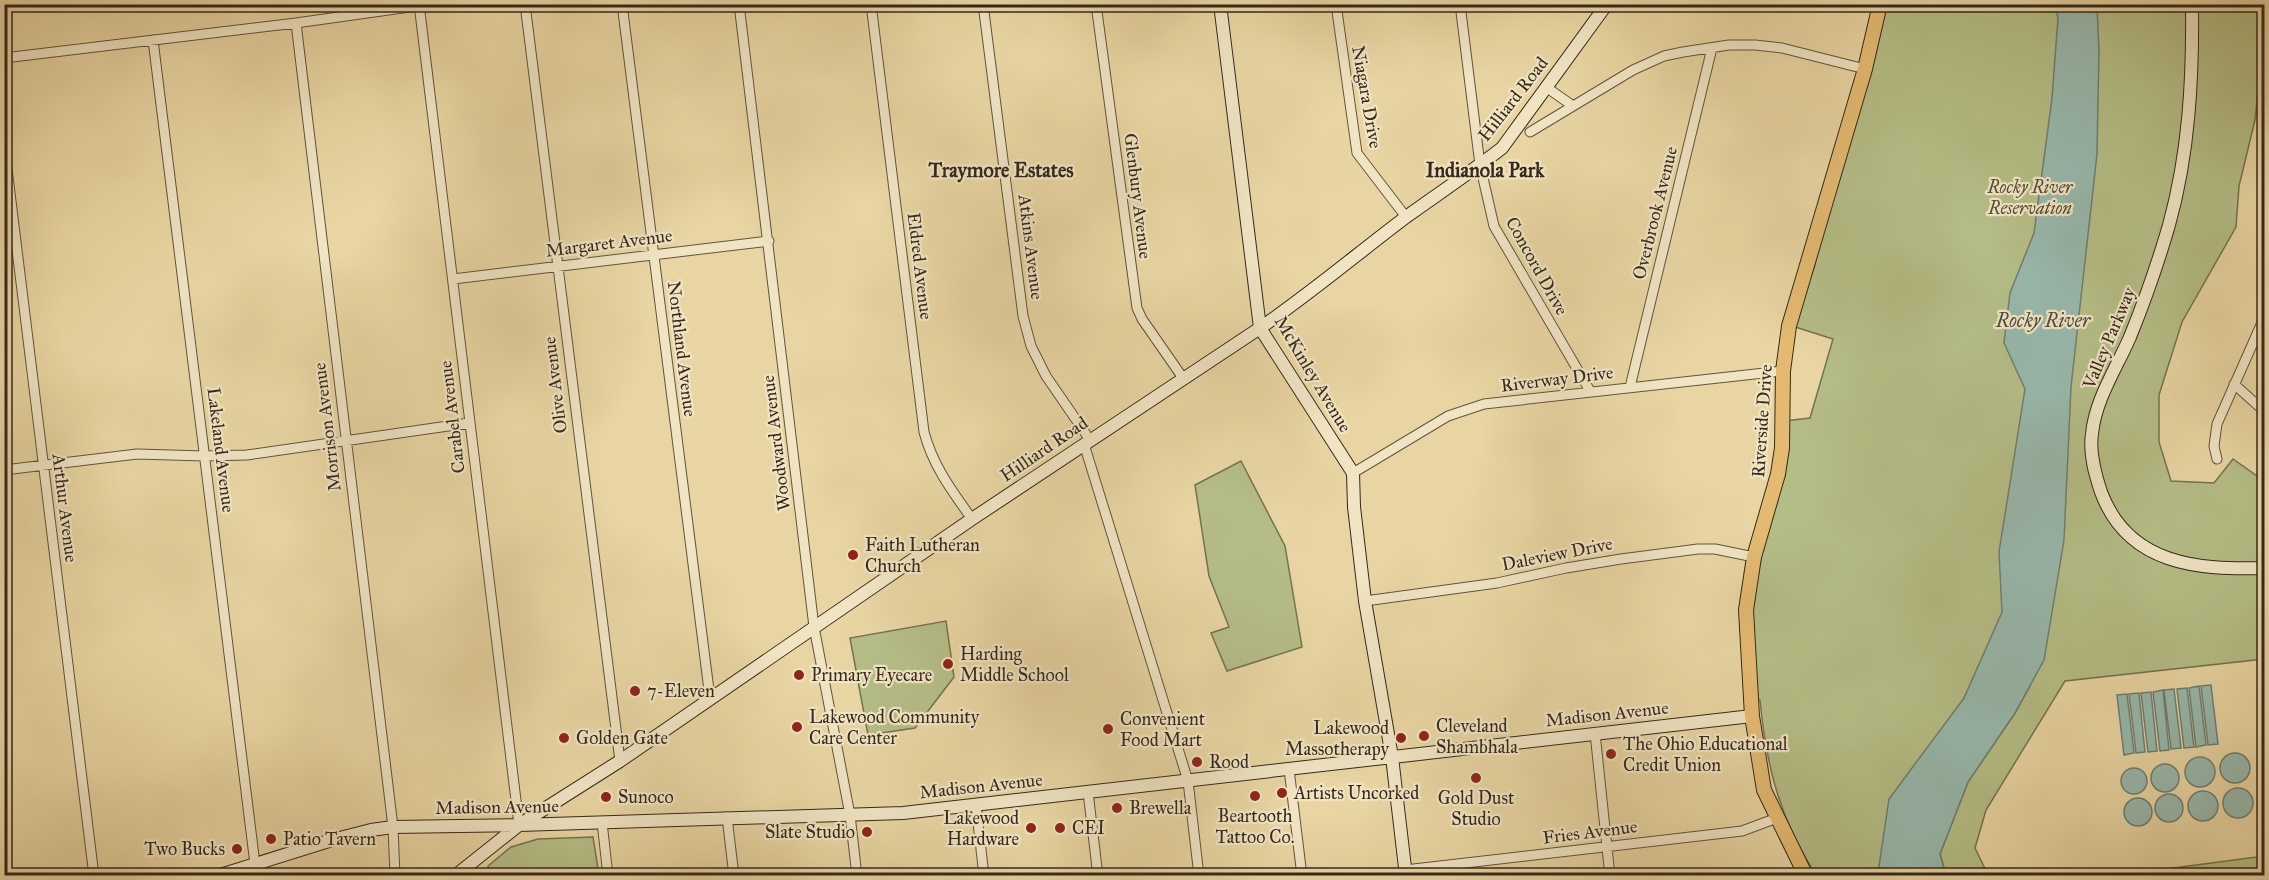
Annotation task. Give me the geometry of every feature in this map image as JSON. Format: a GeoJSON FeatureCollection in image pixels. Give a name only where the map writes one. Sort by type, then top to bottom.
{"type":"FeatureCollection","features":[{"type":"Feature","properties":{"kind":"main road","name":"McKinley Avenue"},"geometry":{"type":"LineString","coordinates":[[1220,4],[1260,328],[1353,473]]}},
{"type":"Feature","properties":{"kind":"main road","name":"Hilliard Road"},"geometry":{"type":"LineString","coordinates":[[455,876],[519,825],[620,761],[972,519],[1302,299],[1406,217],[1480,165],[1502,148],[1607,4]]}},
{"type":"Feature","properties":{"kind":"main road","name":"Riverside Drive"},"geometry":{"type":"LineString","coordinates":[[1806,876],[1764,790],[1752,716],[1746,610],[1754,557],[1778,474],[1783,411],[1783,371],[1788,326],[1865,69],[1880,4]]}},
{"type":"Feature","properties":{"kind":"main road","name":"Valley Parkway"},"geometry":{"type":"LineString","coordinates":[[2192,4],[2191,82],[2181,174],[2151,285],[2099,405],[2092,434],[2092,458],[2104,498],[2114,516],[2126,531],[2153,553],[2172,561],[2194,566],[2265,568]]}},
{"type":"Feature","properties":{"kind":"main road"},"geometry":{"type":"LineString","coordinates":[[1353,473],[1354,507],[1365,601],[1392,757],[1406,873]]}},
{"type":"Feature","properties":{"kind":"main road","name":"Madison Avenue"},"geometry":{"type":"LineString","coordinates":[[217,876],[348,835],[393,827],[903,813],[1752,716]]}},
{"type":"Feature","properties":{"kind":"street"},"geometry":{"type":"LineString","coordinates":[[4,58],[296,23],[430,4]]}},
{"type":"Feature","properties":{"kind":"street","name":"Olive Avenue"},"geometry":{"type":"LineString","coordinates":[[525,4],[620,761]]}},
{"type":"Feature","properties":{"kind":"street","name":"Northland Avenue"},"geometry":{"type":"LineString","coordinates":[[622,4],[710,699]]}},
{"type":"Feature","properties":{"kind":"street","name":"Woodward Avenue"},"geometry":{"type":"LineString","coordinates":[[739,4],[814,627],[850,815],[857,876]]}},
{"type":"Feature","properties":{"kind":"street","name":"Eldred Avenue"},"geometry":{"type":"LineString","coordinates":[[871,4],[924,432],[939,472],[972,519]]}},
{"type":"Feature","properties":{"kind":"street","name":"Atkins Avenue"},"geometry":{"type":"LineString","coordinates":[[983,4],[1023,316],[1031,346],[1046,376],[1088,442],[1188,781],[1199,876]]}},
{"type":"Feature","properties":{"kind":"street","name":"Glenbury Avenue"},"geometry":{"type":"LineString","coordinates":[[1096,4],[1137,308],[1142,320],[1183,378]]}},
{"type":"Feature","properties":{"kind":"street","name":"Niagara Drive"},"geometry":{"type":"LineString","coordinates":[[1336,4],[1357,153],[1406,217]]}},
{"type":"Feature","properties":{"kind":"street","name":"Concord Drive"},"geometry":{"type":"LineString","coordinates":[[1460,4],[1480,165],[1494,226],[1501,242],[1590,391]]}},
{"type":"Feature","properties":{"kind":"street","name":"Carabel Avenue"},"geometry":{"type":"LineString","coordinates":[[419,5],[519,825]]}},
{"type":"Feature","properties":{"kind":"street","name":"Morrison Avenue"},"geometry":{"type":"LineString","coordinates":[[296,23],[393,827],[395,876]]}},
{"type":"Feature","properties":{"kind":"street","name":"Lakeland Avenue"},"geometry":{"type":"LineString","coordinates":[[153,40],[255,864]]}},
{"type":"Feature","properties":{"kind":"street"},"geometry":{"type":"LineString","coordinates":[[1530,132],[1633,70],[1664,56],[1712,48],[1755,45],[1782,48],[1865,69]]}},
{"type":"Feature","properties":{"kind":"street","name":"Overbrook Avenue"},"geometry":{"type":"LineString","coordinates":[[1630,387],[1712,48]]}},
{"type":"Feature","properties":{"kind":"street"},"geometry":{"type":"LineString","coordinates":[[1546,87],[1573,106]]}},
{"type":"Feature","properties":{"kind":"street","name":"Arthur Avenue"},"geometry":{"type":"LineString","coordinates":[[4,144],[94,876]]}},
{"type":"Feature","properties":{"kind":"street","name":"Margaret Avenue"},"geometry":{"type":"LineString","coordinates":[[453,279],[769,241]]}},
{"type":"Feature","properties":{"kind":"street"},"geometry":{"type":"LineString","coordinates":[[2217,459],[2214,446],[2217,424],[2265,318]]}},
{"type":"Feature","properties":{"kind":"street","name":"Riverway Drive"},"geometry":{"type":"LineString","coordinates":[[1353,473],[1448,416],[1463,409],[1484,404],[1783,371]]}},
{"type":"Feature","properties":{"kind":"street"},"geometry":{"type":"LineString","coordinates":[[2234,384],[2265,411]]}},
{"type":"Feature","properties":{"kind":"street"},"geometry":{"type":"LineString","coordinates":[[4,470],[137,454],[247,455],[469,423]]}},
{"type":"Feature","properties":{"kind":"street","name":"Daleview Drive"},"geometry":{"type":"LineString","coordinates":[[1365,601],[1497,582],[1599,562],[1698,549],[1715,549],[1754,557]]}},
{"type":"Feature","properties":{"kind":"street"},"geometry":{"type":"LineString","coordinates":[[1594,733],[1610,876]]}},
{"type":"Feature","properties":{"kind":"street"},"geometry":{"type":"LineString","coordinates":[[1289,769],[1302,876]]}},
{"type":"Feature","properties":{"kind":"street"},"geometry":{"type":"LineString","coordinates":[[1088,792],[1098,876]]}},
{"type":"Feature","properties":{"kind":"street"},"geometry":{"type":"LineString","coordinates":[[976,805],[984,876]]}},
{"type":"Feature","properties":{"kind":"street"},"geometry":{"type":"LineString","coordinates":[[727,817],[735,876]]}},
{"type":"Feature","properties":{"kind":"street","name":"Fries Avenue"},"geometry":{"type":"LineString","coordinates":[[1406,873],[1606,846],[1742,831],[1777,818]]}},
{"type":"Feature","properties":{"kind":"street"},"geometry":{"type":"LineString","coordinates":[[602,822],[608,876]]}},
{"type":"Feature","properties":{"kind":"green space","name":"Rocky River Reservation"},"geometry":{"type":"Polygon","coordinates":[[[1879,5],[2263,5],[2262,51],[2255,120],[2239,186],[2236,227],[2182,322],[2159,395],[2159,442],[2171,481],[2214,483],[2233,459],[2264,481],[2264,659],[2065,681],[1986,810],[1975,848],[1988,875],[1946,875],[1940,854],[1968,782],[2015,713],[2030,686],[1967,692],[1879,865],[1885,875],[1816,875],[1784,813],[1766,747],[1760,700],[1752,701],[1747,624],[1784,421],[1810,418],[1833,339],[1789,325],[1814,268],[1879,5]]]}},
{"type":"Feature","properties":{"kind":"green space"},"geometry":{"type":"Polygon","coordinates":[[[1241,461],[1285,546],[1302,647],[1227,671],[1211,633],[1229,627],[1209,576],[1195,485],[1241,461]]]}},
{"type":"Feature","properties":{"kind":"green space"},"geometry":{"type":"Polygon","coordinates":[[[946,621],[954,677],[915,728],[868,735],[850,638],[946,621]]]}},
{"type":"Feature","properties":{"kind":"green space"},"geometry":{"type":"Polygon","coordinates":[[[593,837],[599,875],[489,875],[488,866],[511,847],[538,839],[593,837]]]}},
{"type":"Feature","properties":{"kind":"green space"},"geometry":{"type":"Polygon","coordinates":[[[2264,856],[2264,875],[2165,875],[2166,869],[2264,856]]]}},
{"type":"Feature","properties":{"kind":"water","name":"Rocky River"},"geometry":{"type":"Polygon","coordinates":[[[2055,5],[2097,5],[2099,52],[2097,154],[2071,387],[2064,540],[2044,660],[2015,713],[1968,782],[1940,854],[1946,875],[1885,875],[1879,866],[1889,799],[1964,698],[2002,612],[1999,552],[2025,389],[2004,343],[2010,293],[2034,233],[2052,98],[2058,18],[2055,5]]]}},
{"type":"Feature","properties":{"kind":"water"},"geometry":{"type":"Polygon","coordinates":[[[2211,685],[2218,744],[2208,745],[2201,686],[2211,685]]]}},
{"type":"Feature","properties":{"kind":"water"},"geometry":{"type":"Polygon","coordinates":[[[2199,686],[2206,745],[2196,747],[2189,688],[2199,686]]]}},
{"type":"Feature","properties":{"kind":"water"},"geometry":{"type":"Polygon","coordinates":[[[2187,688],[2194,747],[2184,748],[2177,689],[2187,688]]]}},
{"type":"Feature","properties":{"kind":"water"},"geometry":{"type":"Polygon","coordinates":[[[2174,689],[2181,748],[2171,749],[2164,690],[2174,689]]]}},
{"type":"Feature","properties":{"kind":"water"},"geometry":{"type":"Polygon","coordinates":[[[2163,690],[2169,750],[2160,751],[2153,692],[2163,690]]]}},
{"type":"Feature","properties":{"kind":"water"},"geometry":{"type":"Polygon","coordinates":[[[2151,692],[2157,751],[2148,752],[2141,693],[2151,692]]]}},
{"type":"Feature","properties":{"kind":"water"},"geometry":{"type":"Polygon","coordinates":[[[2139,693],[2145,752],[2136,753],[2129,694],[2139,693]]]}},
{"type":"Feature","properties":{"kind":"water"},"geometry":{"type":"Polygon","coordinates":[[[2127,694],[2134,753],[2124,755],[2117,695],[2127,694]]]}},
{"type":"Feature","properties":{"kind":"water"},"geometry":{"type":"Polygon","coordinates":[[[2235,753],[2246,757],[2250,768],[2246,779],[2235,783],[2224,779],[2220,768],[2224,757],[2235,753]]]}},
{"type":"Feature","properties":{"kind":"water"},"geometry":{"type":"Polygon","coordinates":[[[2200,757],[2211,761],[2215,772],[2211,783],[2200,787],[2189,783],[2185,772],[2189,761],[2200,757]]]}},
{"type":"Feature","properties":{"kind":"water"},"geometry":{"type":"Polygon","coordinates":[[[2165,764],[2175,768],[2179,778],[2175,788],[2165,792],[2155,788],[2151,778],[2155,768],[2165,764]]]}},
{"type":"Feature","properties":{"kind":"water"},"geometry":{"type":"Polygon","coordinates":[[[2134,768],[2144,771],[2147,781],[2144,791],[2134,794],[2124,791],[2121,781],[2124,771],[2134,768]]]}},
{"type":"Feature","properties":{"kind":"water"},"geometry":{"type":"Polygon","coordinates":[[[2238,788],[2249,792],[2253,803],[2249,814],[2238,818],[2227,814],[2223,803],[2227,792],[2238,788]]]}},
{"type":"Feature","properties":{"kind":"water"},"geometry":{"type":"Polygon","coordinates":[[[2203,791],[2214,795],[2218,806],[2214,817],[2203,821],[2192,817],[2188,806],[2192,795],[2203,791]]]}},
{"type":"Feature","properties":{"kind":"water"},"geometry":{"type":"Polygon","coordinates":[[[2169,794],[2179,798],[2183,808],[2179,818],[2169,822],[2159,818],[2155,808],[2159,798],[2169,794]]]}},
{"type":"Feature","properties":{"kind":"water"},"geometry":{"type":"Polygon","coordinates":[[[2138,798],[2148,802],[2152,812],[2148,822],[2138,826],[2128,822],[2124,812],[2128,802],[2138,798]]]}},
{"type":"Feature","properties":{"kind":"place","name":"Faith Lutheran Church"},"geometry":{"type":"Point","coordinates":[853,555]}},
{"type":"Feature","properties":{"kind":"place","name":"Harding Middle School"},"geometry":{"type":"Point","coordinates":[948,664]}},
{"type":"Feature","properties":{"kind":"place","name":"Primary Eyecare"},"geometry":{"type":"Point","coordinates":[799,675]}},
{"type":"Feature","properties":{"kind":"place","name":"7-Eleven"},"geometry":{"type":"Point","coordinates":[635,691]}},
{"type":"Feature","properties":{"kind":"place","name":"Lakewood Community Care Center"},"geometry":{"type":"Point","coordinates":[797,727]}},
{"type":"Feature","properties":{"kind":"place","name":"Convenient Food Mart"},"geometry":{"type":"Point","coordinates":[1108,729]}},
{"type":"Feature","properties":{"kind":"place","name":"Cleveland Shambhala"},"geometry":{"type":"Point","coordinates":[1424,736]}},
{"type":"Feature","properties":{"kind":"place","name":"Golden Gate"},"geometry":{"type":"Point","coordinates":[564,738]}},
{"type":"Feature","properties":{"kind":"place","name":"Lakewood Massotherapy"},"geometry":{"type":"Point","coordinates":[1401,738]}},
{"type":"Feature","properties":{"kind":"place","name":"The Ohio Educational Credit Union"},"geometry":{"type":"Point","coordinates":[1611,754]}},
{"type":"Feature","properties":{"kind":"place","name":"Rood"},"geometry":{"type":"Point","coordinates":[1197,762]}},
{"type":"Feature","properties":{"kind":"place","name":"Gold Dust Studio"},"geometry":{"type":"Point","coordinates":[1476,778]}},
{"type":"Feature","properties":{"kind":"place","name":"Artists Uncorked"},"geometry":{"type":"Point","coordinates":[1282,793]}},
{"type":"Feature","properties":{"kind":"place","name":"Beartooth Tattoo Co."},"geometry":{"type":"Point","coordinates":[1255,796]}},
{"type":"Feature","properties":{"kind":"place","name":"Sunoco"},"geometry":{"type":"Point","coordinates":[606,797]}},
{"type":"Feature","properties":{"kind":"place","name":"Brewella"},"geometry":{"type":"Point","coordinates":[1117,808]}},
{"type":"Feature","properties":{"kind":"place","name":"Lakewood Hardware"},"geometry":{"type":"Point","coordinates":[1031,828]}},
{"type":"Feature","properties":{"kind":"place","name":"CEI"},"geometry":{"type":"Point","coordinates":[1060,828]}},
{"type":"Feature","properties":{"kind":"place","name":"Slate Studio"},"geometry":{"type":"Point","coordinates":[867,832]}},
{"type":"Feature","properties":{"kind":"place","name":"Patio Tavern"},"geometry":{"type":"Point","coordinates":[271,839]}},
{"type":"Feature","properties":{"kind":"place","name":"Two Bucks"},"geometry":{"type":"Point","coordinates":[237,849]}},
{"type":"Feature","properties":{"kind":"district","name":"Traymore Estates"},"geometry":{"type":"Point","coordinates":[1001,170]}},
{"type":"Feature","properties":{"kind":"district","name":"Indianola Park"},"geometry":{"type":"Point","coordinates":[1485,170]}}]}
